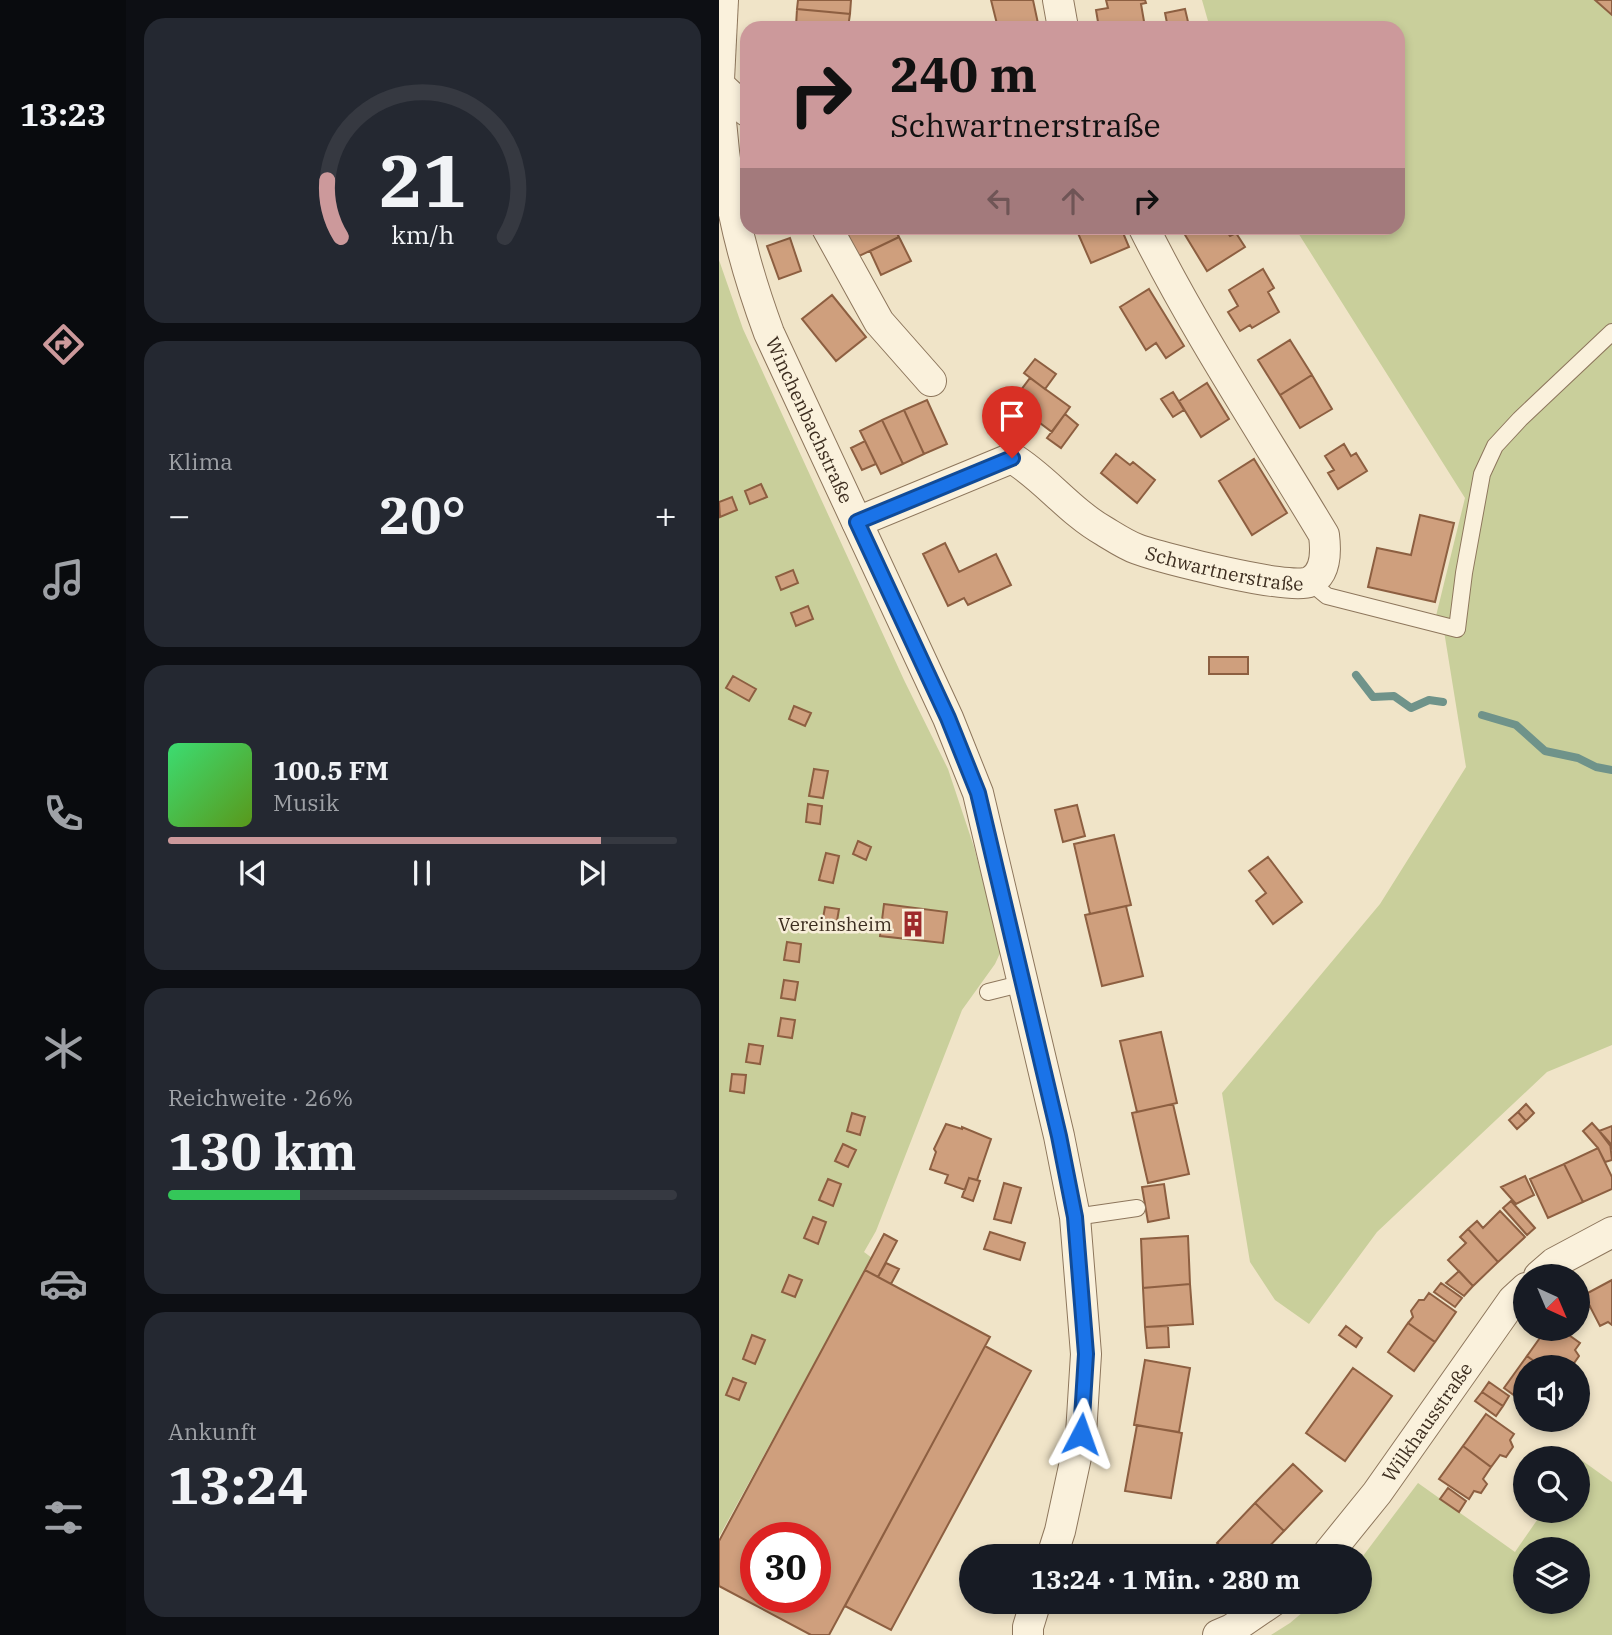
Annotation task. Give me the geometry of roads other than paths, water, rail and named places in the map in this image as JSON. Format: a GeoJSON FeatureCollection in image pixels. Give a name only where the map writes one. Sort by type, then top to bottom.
{"type":"FeatureCollection","features":[{"type":"Feature","properties":{"kind":"street","name":"Winchenbachstraße"},"geometry":{"type":"LineString","coordinates":[[723,0],[719,85],[721,142],[732,209],[748,275],[769,333],[948,718],[978,793],[1059,1136],[1075,1217],[1086,1354],[1081,1434],[1055,1544]]}},
{"type":"Feature","properties":{"kind":"street"},"geometry":{"type":"LineString","coordinates":[[1058,0],[1062,21]]}},
{"type":"Feature","properties":{"kind":"street"},"geometry":{"type":"LineString","coordinates":[[719,85],[740,104]]}},
{"type":"Feature","properties":{"kind":"street"},"geometry":{"type":"LineString","coordinates":[[831,235],[879,322],[931,381]]}},
{"type":"Feature","properties":{"kind":"street","name":"Schwartnerstraße"},"geometry":{"type":"LineString","coordinates":[[857,522],[1012,458],[1100,529],[1135,548],[1195,566],[1299,585],[1310,582],[1319,575],[1326,551],[1323,535],[1169,278],[1148,235]]}},
{"type":"Feature","properties":{"kind":"street"},"geometry":{"type":"LineString","coordinates":[[1553,1264],[1612,1232]]}},
{"type":"Feature","properties":{"kind":"street","name":"Wilkhausstraße"},"geometry":{"type":"LineString","coordinates":[[1336,1544],[1377,1493],[1513,1300]]}},
{"type":"Feature","properties":{"kind":"street"},"geometry":{"type":"LineString","coordinates":[[1028,1635],[1032,1614]]}},
{"type":"Feature","properties":{"kind":"street"},"geometry":{"type":"LineString","coordinates":[[1218,1635],[1254,1614]]}},
{"type":"Feature","properties":{"kind":"lane"},"geometry":{"type":"LineString","coordinates":[[1310,582],[1327,596],[1457,629],[1482,474],[1495,446],[1612,332]]}},
{"type":"Feature","properties":{"kind":"lane"},"geometry":{"type":"LineString","coordinates":[[988,992],[1024,983]]}},
{"type":"Feature","properties":{"kind":"lane"},"geometry":{"type":"LineString","coordinates":[[1075,1217],[1137,1208]]}},
{"type":"Feature","properties":{"kind":"waterway"},"geometry":{"type":"LineString","coordinates":[[1356,675],[1373,697],[1394,696],[1411,708],[1429,700],[1443,702]]}},
{"type":"Feature","properties":{"kind":"waterway"},"geometry":{"type":"LineString","coordinates":[[1482,715],[1516,725],[1545,751],[1578,758],[1596,767],[1612,770]]}},
{"type":"Feature","properties":{"kind":"place","name":"Vereinsheim"},"geometry":{"type":"Point","coordinates":[913,924]}}]}
